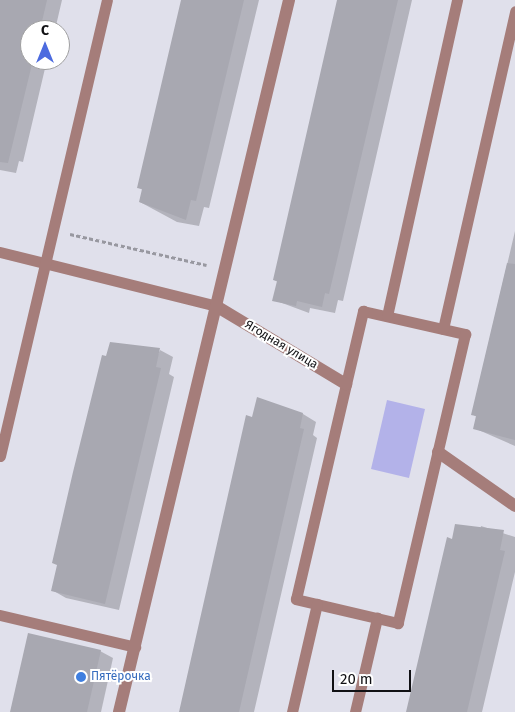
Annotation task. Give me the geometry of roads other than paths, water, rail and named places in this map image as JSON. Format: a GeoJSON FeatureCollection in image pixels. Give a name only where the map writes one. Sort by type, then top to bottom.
{"type":"FeatureCollection","features":[{"type":"Feature","properties":{"kind":"street"},"geometry":{"type":"LineString","coordinates":[[119,712],[289,0]]}},
{"type":"Feature","properties":{"kind":"street","name":"Ягодная улица"},"geometry":{"type":"LineString","coordinates":[[216,306],[346,384]]}},
{"type":"Feature","properties":{"kind":"street"},"geometry":{"type":"LineString","coordinates":[[438,452],[515,506]]}},
{"type":"Feature","properties":{"kind":"lane"},"geometry":{"type":"LineString","coordinates":[[0,456],[47,264],[106,0]]}},
{"type":"Feature","properties":{"kind":"lane"},"geometry":{"type":"LineString","coordinates":[[387,316],[457,0]]}},
{"type":"Feature","properties":{"kind":"lane"},"geometry":{"type":"LineString","coordinates":[[443,329],[515,11]]}},
{"type":"Feature","properties":{"kind":"lane"},"geometry":{"type":"LineString","coordinates":[[0,252],[216,306]]}},
{"type":"Feature","properties":{"kind":"lane"},"geometry":{"type":"LineString","coordinates":[[364,311],[387,316],[466,334],[398,623],[296,599],[364,311]]}},
{"type":"Feature","properties":{"kind":"lane"},"geometry":{"type":"LineString","coordinates":[[292,712],[317,604]]}},
{"type":"Feature","properties":{"kind":"lane"},"geometry":{"type":"LineString","coordinates":[[0,615],[135,647]]}},
{"type":"Feature","properties":{"kind":"lane"},"geometry":{"type":"LineString","coordinates":[[355,712],[377,618]]}},
{"type":"Feature","properties":{"kind":"place","name":"Пятёрочка"},"geometry":{"type":"Point","coordinates":[81,677]}}]}
